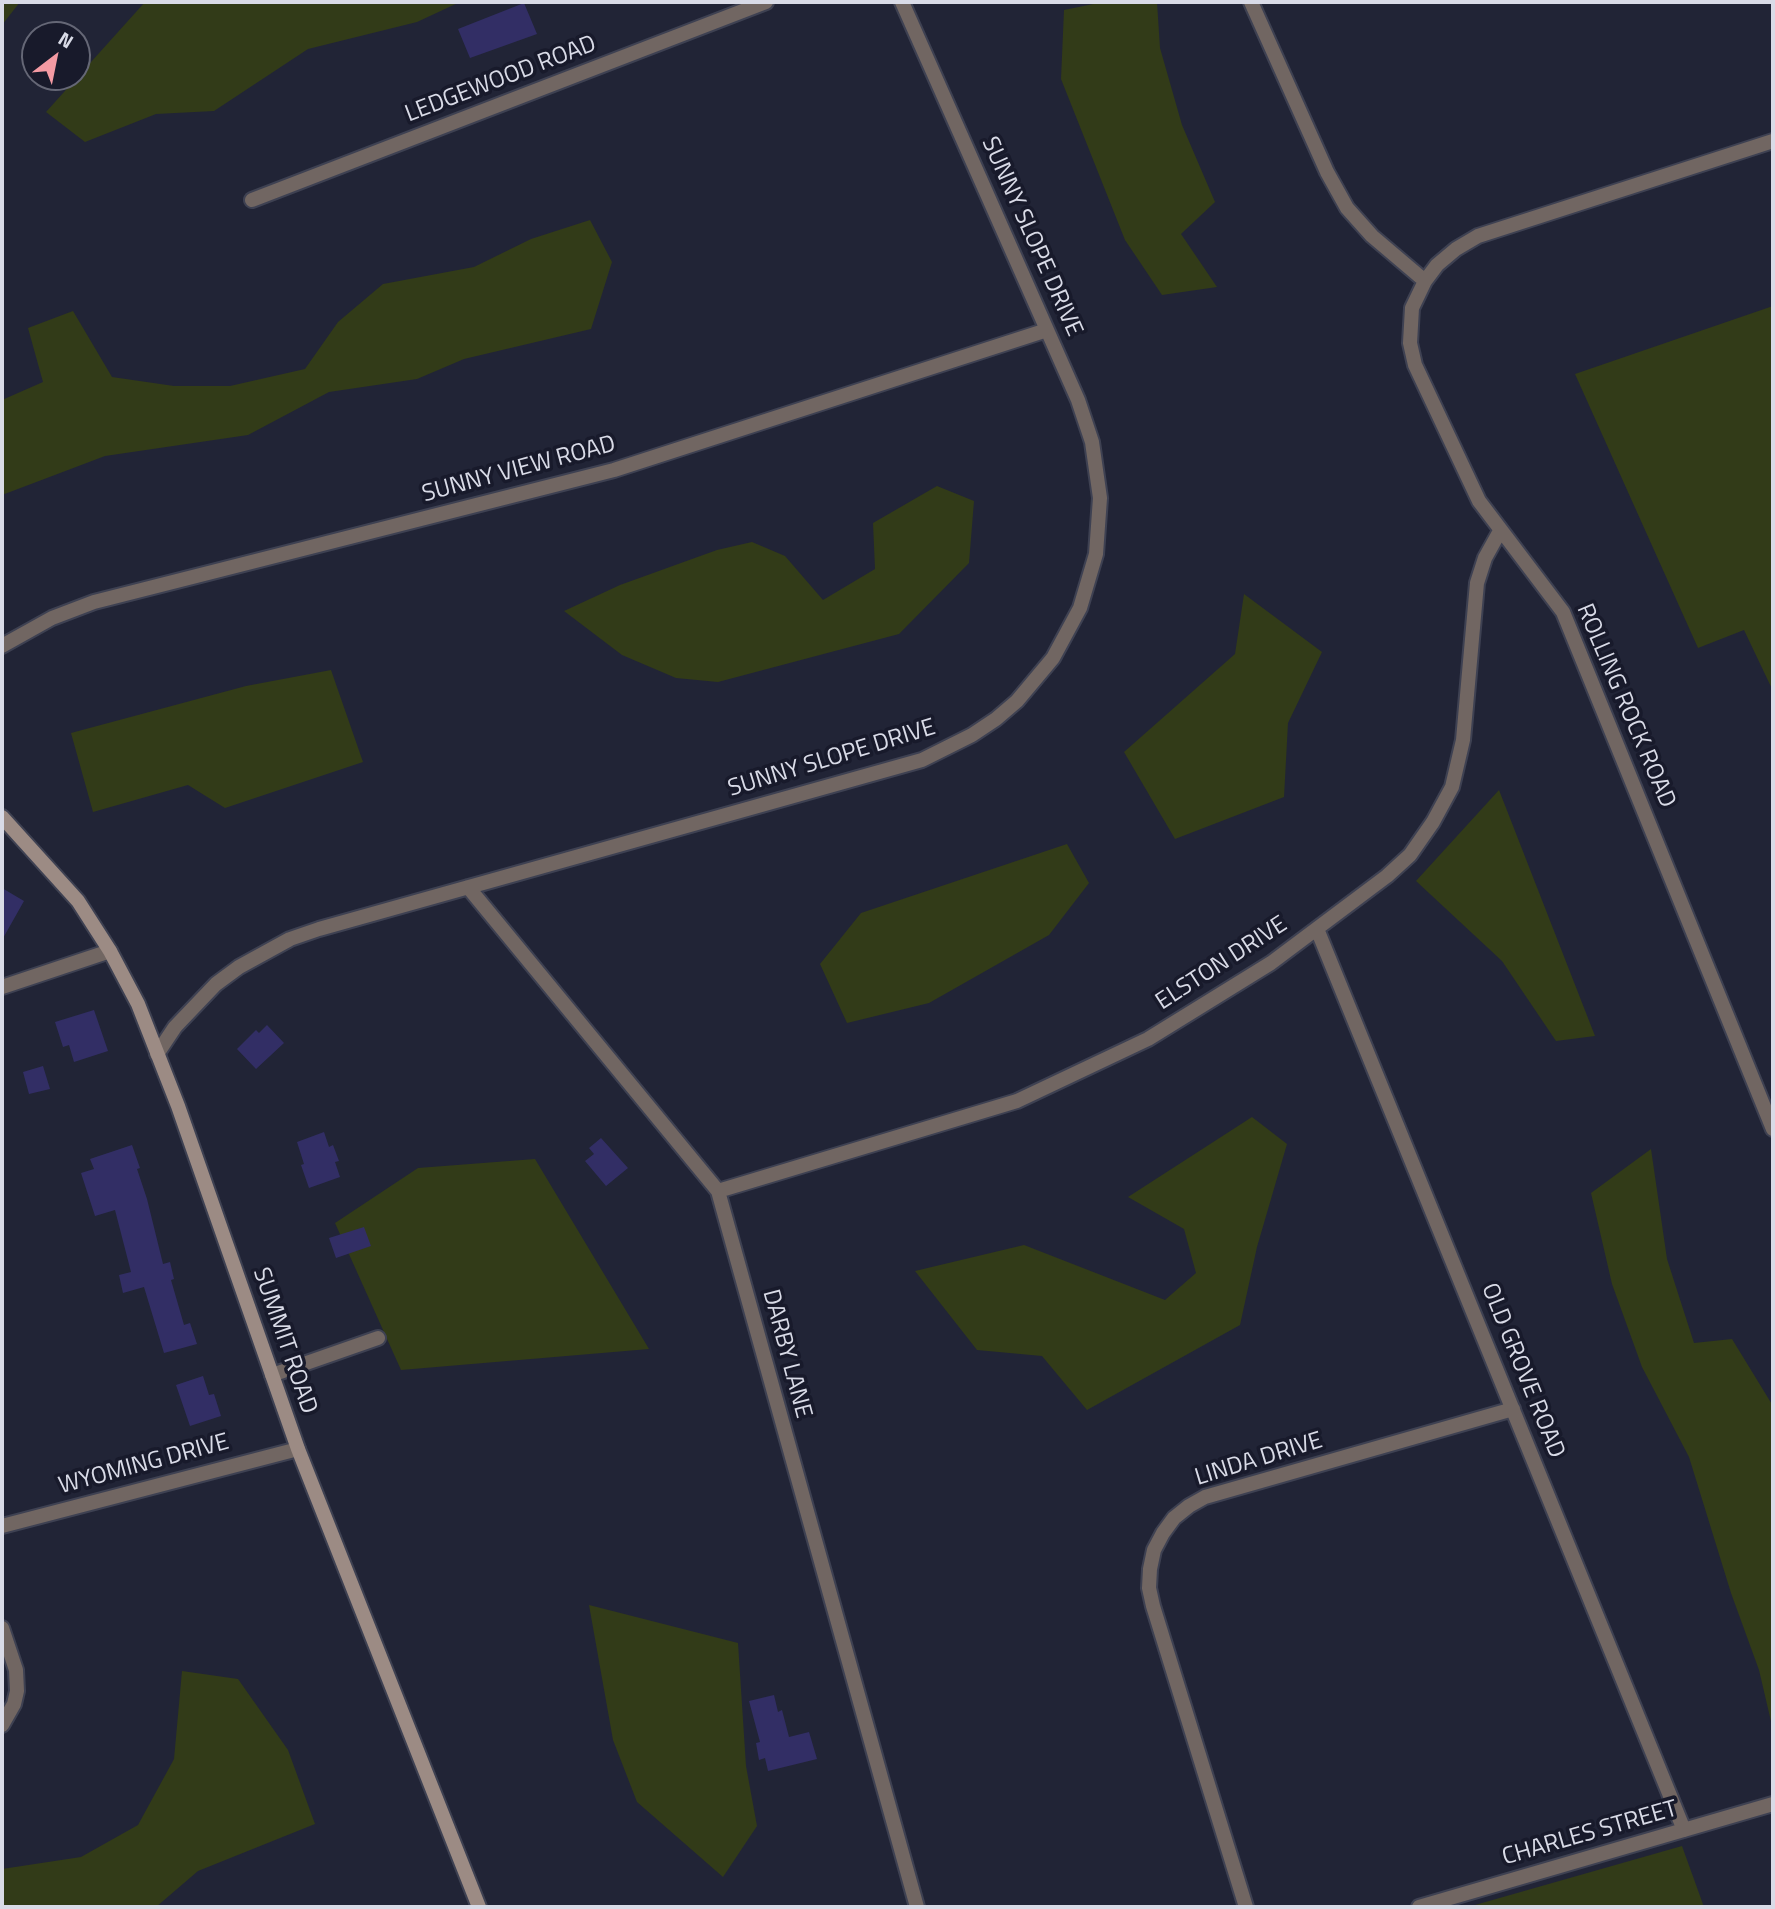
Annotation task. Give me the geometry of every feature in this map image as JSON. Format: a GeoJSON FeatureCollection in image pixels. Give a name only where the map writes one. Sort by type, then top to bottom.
{"type":"FeatureCollection","features":[{"type":"Feature","properties":{"kind":"main road","name":"SUMMIT ROAD"},"geometry":{"type":"LineString","coordinates":[[2,817],[78,901],[110,951],[138,1004],[178,1106],[298,1448],[479,1907]]}},
{"type":"Feature","properties":{"kind":"street","name":"LEDGEWOOD ROAD"},"geometry":{"type":"LineString","coordinates":[[252,200],[766,2]]}},
{"type":"Feature","properties":{"kind":"street","name":"SUNNY SLOPE DRIVE"},"geometry":{"type":"LineString","coordinates":[[157,1054],[195,1004],[223,978],[264,951],[319,929],[922,760],[972,735],[1017,701],[1042,673],[1068,634],[1089,582],[1099,526],[1099,489],[1092,442],[1081,407],[902,2]]}},
{"type":"Feature","properties":{"kind":"street"},"geometry":{"type":"LineString","coordinates":[[1251,2],[1327,172],[1347,208],[1372,236],[1426,281]]}},
{"type":"Feature","properties":{"kind":"street","name":"ROLLING ROCK ROAD"},"geometry":{"type":"LineString","coordinates":[[1773,141],[1478,236],[1437,265],[1412,308],[1410,326],[1410,343],[1415,365],[1479,501],[1563,612],[1773,1129]]}},
{"type":"Feature","properties":{"kind":"street","name":"SUNNY VIEW ROAD"},"geometry":{"type":"LineString","coordinates":[[2,646],[52,618],[94,602],[614,470],[1047,330]]}},
{"type":"Feature","properties":{"kind":"street","name":"ELSTON DRIVE"},"geometry":{"type":"LineString","coordinates":[[718,1191],[1017,1101],[1148,1039],[1271,964],[1410,855],[1433,822],[1452,786],[1463,740],[1477,583],[1485,558],[1500,531]]}},
{"type":"Feature","properties":{"kind":"street","name":"DARBY LANE"},"geometry":{"type":"LineString","coordinates":[[468,887],[718,1191],[917,1907]]}},
{"type":"Feature","properties":{"kind":"street","name":"OLD GROVE ROAD"},"geometry":{"type":"LineString","coordinates":[[1317,929],[1684,1830]]}},
{"type":"Feature","properties":{"kind":"street"},"geometry":{"type":"LineString","coordinates":[[2,987],[110,951]]}},
{"type":"Feature","properties":{"kind":"street"},"geometry":{"type":"LineString","coordinates":[[272,1375],[378,1338]]}},
{"type":"Feature","properties":{"kind":"street","name":"LINDA DRIVE"},"geometry":{"type":"LineString","coordinates":[[1246,1907],[1149,1588],[1154,1550],[1163,1533],[1181,1512],[1205,1497],[1513,1409]]}},
{"type":"Feature","properties":{"kind":"street","name":"WYOMING DRIVE"},"geometry":{"type":"LineString","coordinates":[[2,1526],[298,1448]]}},
{"type":"Feature","properties":{"kind":"street"},"geometry":{"type":"LineString","coordinates":[[2,1628],[16,1670],[17,1691],[14,1704],[2,1725]]}},
{"type":"Feature","properties":{"kind":"street","name":"CHARLES STREET"},"geometry":{"type":"LineString","coordinates":[[1419,1907],[1773,1804]]}},
{"type":"Feature","properties":{"kind":"green space"},"geometry":{"type":"Polygon","coordinates":[[[2,2],[20,2],[2,25],[2,2]]]}},
{"type":"Feature","properties":{"kind":"green space"},"geometry":{"type":"Polygon","coordinates":[[[145,2],[460,2],[417,22],[308,49],[214,111],[156,114],[85,142],[46,112],[65,91],[91,91],[91,62],[145,2]]]}},
{"type":"Feature","properties":{"kind":"green space"},"geometry":{"type":"Polygon","coordinates":[[[1103,2],[1157,2],[1160,48],[1182,125],[1215,202],[1181,234],[1217,287],[1162,295],[1125,240],[1061,79],[1064,10],[1103,2]]]}},
{"type":"Feature","properties":{"kind":"green space"},"geometry":{"type":"Polygon","coordinates":[[[590,220],[612,262],[591,329],[464,359],[417,379],[329,392],[248,435],[105,456],[2,495],[2,400],[43,382],[28,328],[73,311],[112,377],[174,386],[230,386],[305,369],[338,322],[383,284],[474,267],[531,239],[590,220]]]}},
{"type":"Feature","properties":{"kind":"green space"},"geometry":{"type":"Polygon","coordinates":[[[1773,306],[1773,691],[1744,630],[1698,648],[1575,374],[1773,306]]]}},
{"type":"Feature","properties":{"kind":"green space"},"geometry":{"type":"Polygon","coordinates":[[[937,486],[974,501],[969,563],[899,634],[718,682],[676,678],[622,655],[564,611],[620,585],[717,550],[752,542],[785,556],[823,600],[875,569],[873,523],[937,486]]]}},
{"type":"Feature","properties":{"kind":"green space"},"geometry":{"type":"Polygon","coordinates":[[[1244,594],[1322,652],[1288,723],[1284,797],[1175,839],[1124,752],[1235,654],[1244,594]]]}},
{"type":"Feature","properties":{"kind":"green space"},"geometry":{"type":"Polygon","coordinates":[[[331,670],[363,762],[225,808],[188,785],[93,812],[71,733],[246,686],[331,670]]]}},
{"type":"Feature","properties":{"kind":"green space"},"geometry":{"type":"Polygon","coordinates":[[[1499,790],[1595,1036],[1556,1041],[1502,961],[1416,881],[1499,790]]]}},
{"type":"Feature","properties":{"kind":"green space"},"geometry":{"type":"Polygon","coordinates":[[[1067,844],[1089,883],[1049,935],[929,1003],[847,1023],[820,964],[861,913],[1067,844]]]}},
{"type":"Feature","properties":{"kind":"green space"},"geometry":{"type":"Polygon","coordinates":[[[1252,1117],[1287,1144],[1257,1247],[1240,1325],[1087,1410],[1042,1356],[977,1350],[915,1271],[1024,1245],[1165,1300],[1196,1273],[1184,1229],[1128,1197],[1252,1117]]]}},
{"type":"Feature","properties":{"kind":"green space"},"geometry":{"type":"Polygon","coordinates":[[[1651,1149],[1667,1259],[1694,1343],[1732,1339],[1773,1406],[1773,1730],[1759,1670],[1731,1593],[1689,1457],[1642,1367],[1612,1284],[1591,1193],[1651,1149]]]}},
{"type":"Feature","properties":{"kind":"green space"},"geometry":{"type":"Polygon","coordinates":[[[535,1159],[649,1349],[401,1370],[335,1223],[418,1168],[535,1159]]]}},
{"type":"Feature","properties":{"kind":"green space"},"geometry":{"type":"Polygon","coordinates":[[[589,1605],[738,1643],[746,1766],[757,1826],[723,1877],[637,1802],[613,1740],[589,1605]]]}},
{"type":"Feature","properties":{"kind":"green space"},"geometry":{"type":"Polygon","coordinates":[[[182,1671],[238,1679],[288,1750],[315,1824],[198,1871],[156,1907],[2,1907],[2,1869],[81,1857],[138,1825],[174,1759],[182,1671]]]}},
{"type":"Feature","properties":{"kind":"green space"},"geometry":{"type":"Polygon","coordinates":[[[1682,1846],[1704,1907],[1468,1907],[1682,1846]]]}},
{"type":"Feature","properties":{"kind":"building"},"geometry":{"type":"Polygon","coordinates":[[[524,3],[537,34],[470,58],[458,29],[524,3]]]}},
{"type":"Feature","properties":{"kind":"building"},"geometry":{"type":"Polygon","coordinates":[[[2,888],[24,901],[2,940],[2,888]]]}},
{"type":"Feature","properties":{"kind":"building"},"geometry":{"type":"Polygon","coordinates":[[[94,1010],[108,1051],[74,1062],[69,1045],[63,1047],[55,1022],[94,1010]]]}},
{"type":"Feature","properties":{"kind":"building"},"geometry":{"type":"Polygon","coordinates":[[[267,1025],[284,1043],[256,1069],[237,1049],[256,1030],[259,1033],[267,1025]]]}},
{"type":"Feature","properties":{"kind":"building"},"geometry":{"type":"Polygon","coordinates":[[[43,1066],[50,1089],[29,1094],[23,1072],[43,1066]]]}},
{"type":"Feature","properties":{"kind":"building"},"geometry":{"type":"Polygon","coordinates":[[[324,1132],[329,1147],[333,1145],[339,1161],[335,1162],[340,1177],[309,1188],[297,1142],[324,1132]]]}},
{"type":"Feature","properties":{"kind":"building"},"geometry":{"type":"Polygon","coordinates":[[[601,1138],[628,1168],[606,1186],[585,1161],[594,1154],[589,1148],[601,1138]]]}},
{"type":"Feature","properties":{"kind":"building"},"geometry":{"type":"Polygon","coordinates":[[[132,1145],[163,1264],[170,1262],[174,1279],[171,1280],[184,1325],[190,1323],[197,1344],[164,1353],[144,1287],[123,1293],[119,1275],[131,1272],[115,1210],[95,1216],[81,1173],[94,1169],[90,1159],[132,1145]]]}},
{"type":"Feature","properties":{"kind":"building"},"geometry":{"type":"Polygon","coordinates":[[[364,1227],[371,1246],[336,1258],[329,1238],[364,1227]]]}},
{"type":"Feature","properties":{"kind":"building"},"geometry":{"type":"Polygon","coordinates":[[[203,1376],[209,1395],[214,1394],[221,1416],[190,1426],[176,1385],[203,1376]]]}},
{"type":"Feature","properties":{"kind":"building"},"geometry":{"type":"Polygon","coordinates":[[[774,1695],[778,1712],[782,1710],[789,1737],[809,1732],[817,1759],[768,1771],[765,1758],[759,1760],[756,1743],[760,1742],[749,1701],[774,1695]]]}}]}
